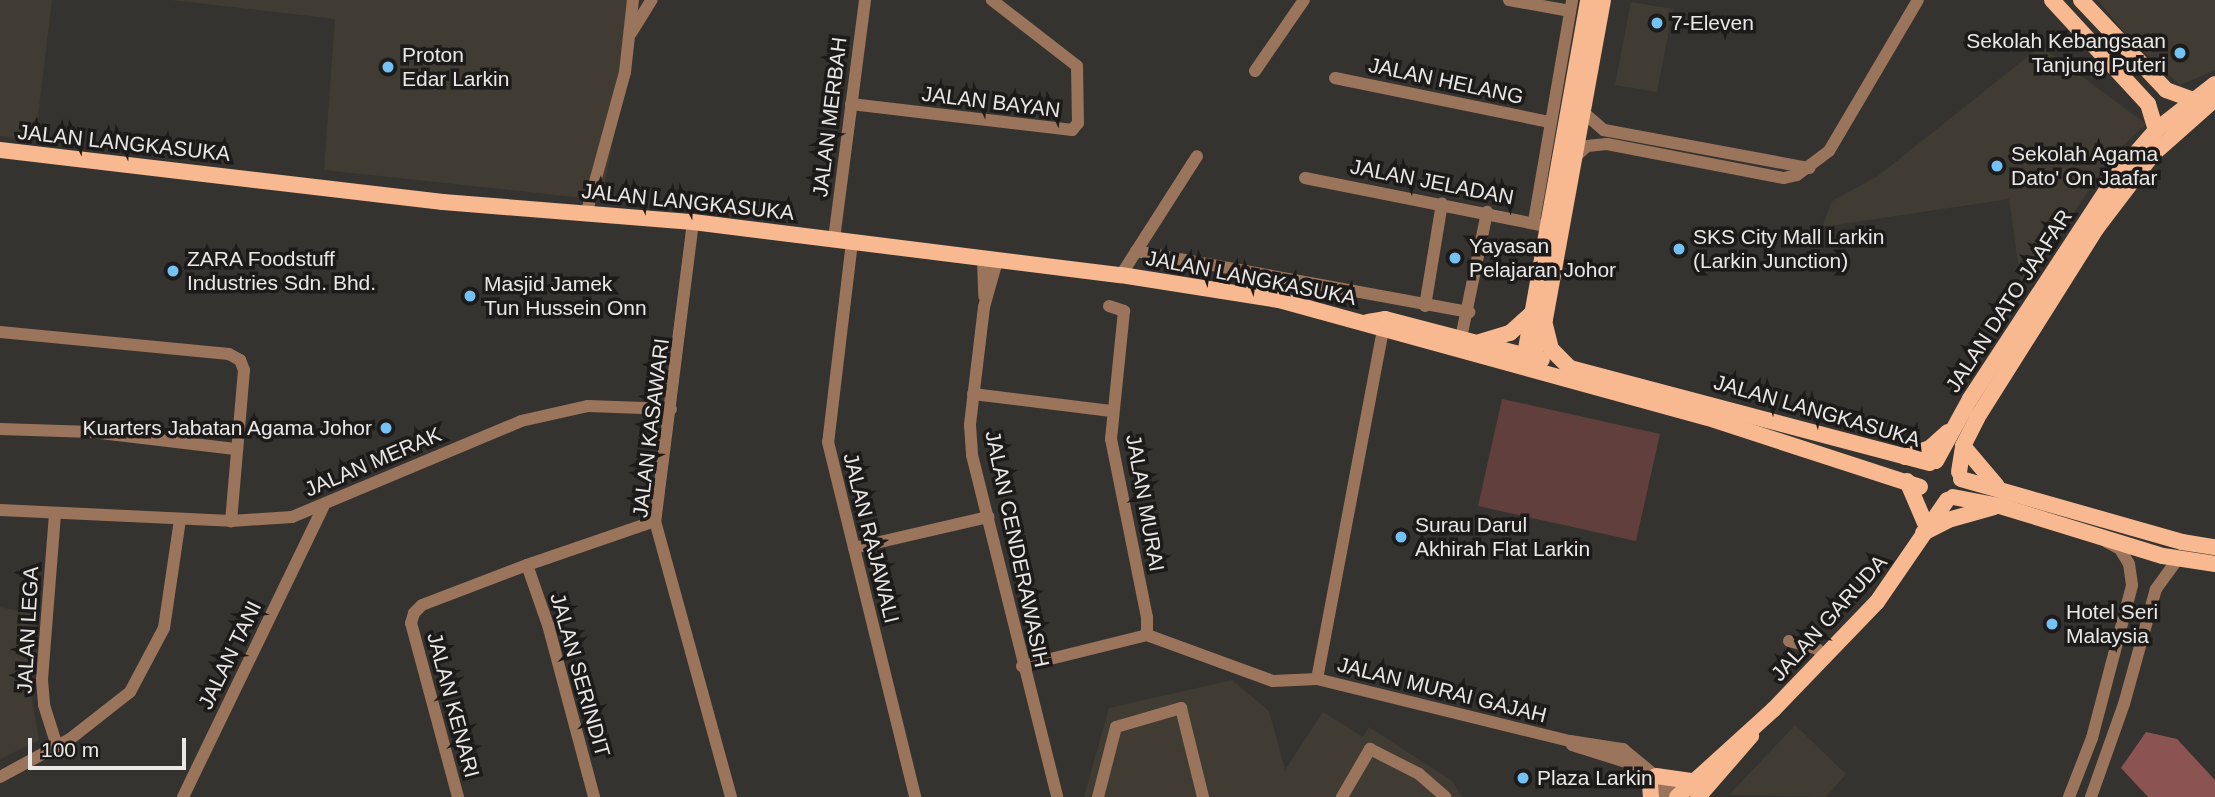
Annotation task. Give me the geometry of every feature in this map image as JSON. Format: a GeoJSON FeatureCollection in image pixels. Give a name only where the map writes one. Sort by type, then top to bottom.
{"type":"FeatureCollection","features":[{"type":"Feature","properties":{"kind":"main road"},"geometry":{"type":"LineString","coordinates":[[2052,0],[2148,104],[2156,130]]}},
{"type":"Feature","properties":{"kind":"main road"},"geometry":{"type":"LineString","coordinates":[[2081,0],[2166,90],[2191,99]]}},
{"type":"Feature","properties":{"kind":"main road"},"geometry":{"type":"LineString","coordinates":[[1527,361],[1545,319],[1576,156],[1583,112],[1587,6]]}},
{"type":"Feature","properties":{"kind":"main road"},"geometry":{"type":"LineString","coordinates":[[1527,361],[1587,6]]}},
{"type":"Feature","properties":{"kind":"main road","name":"JALAN DATO JAAFAR"},"geometry":{"type":"LineString","coordinates":[[1933,462],[2084,222],[2156,130],[2191,99],[2215,83]]}},
{"type":"Feature","properties":{"kind":"main road","name":"JALAN DATO JAAFAR"},"geometry":{"type":"LineString","coordinates":[[1960,475],[1963,446],[2022,345],[2128,184],[2163,144],[2215,99]]}},
{"type":"Feature","properties":{"kind":"main road","name":"JALAN LANGKASUKA"},"geometry":{"type":"LineString","coordinates":[[0,150],[443,202],[587,211],[693,222],[990,261],[1121,275],[1279,300],[1368,322],[1478,342],[1527,361],[1916,486]]}},
{"type":"Feature","properties":{"kind":"main road"},"geometry":{"type":"LineString","coordinates":[[1478,342],[1521,326],[1536,303]]}},
{"type":"Feature","properties":{"kind":"main road"},"geometry":{"type":"LineString","coordinates":[[1545,319],[1551,349],[1571,369]]}},
{"type":"Feature","properties":{"kind":"main road","name":"JALAN LANGKASUKA"},"geometry":{"type":"LineString","coordinates":[[1384,325],[1710,403],[1899,458],[1933,462]]}},
{"type":"Feature","properties":{"kind":"main road"},"geometry":{"type":"LineString","coordinates":[[1899,458],[1930,448],[1955,425]]}},
{"type":"Feature","properties":{"kind":"main road"},"geometry":{"type":"LineString","coordinates":[[1963,446],[2002,499]]}},
{"type":"Feature","properties":{"kind":"main road"},"geometry":{"type":"LineString","coordinates":[[1923,531],[1916,486],[1921,473],[1933,462],[1950,463],[1960,475],[2002,499],[2091,534],[2178,559],[2215,564]]}},
{"type":"Feature","properties":{"kind":"main road"},"geometry":{"type":"LineString","coordinates":[[1951,499],[1960,475]]}},
{"type":"Feature","properties":{"kind":"main road"},"geometry":{"type":"LineString","coordinates":[[1916,486],[1934,501],[2002,499],[2182,542],[2215,547]]}},
{"type":"Feature","properties":{"kind":"main road"},"geometry":{"type":"LineString","coordinates":[[1916,486],[1923,531]]}},
{"type":"Feature","properties":{"kind":"main road","name":"JALAN GARUDA"},"geometry":{"type":"LineString","coordinates":[[1696,789],[1888,589],[1923,531],[1951,499]]}},
{"type":"Feature","properties":{"kind":"main road"},"geometry":{"type":"LineString","coordinates":[[1923,531],[2002,499]]}},
{"type":"Feature","properties":{"kind":"main road","name":"JALAN GARUDA"},"geometry":{"type":"LineString","coordinates":[[1675,797],[1716,779],[1762,720]]}},
{"type":"Feature","properties":{"kind":"main road"},"geometry":{"type":"LineString","coordinates":[[1715,797],[1716,779]]}},
{"type":"Feature","properties":{"kind":"main road"},"geometry":{"type":"LineString","coordinates":[[1652,785],[1696,789]]}},
{"type":"Feature","properties":{"kind":"street"},"geometry":{"type":"LineString","coordinates":[[587,211],[617,106],[633,0]]}},
{"type":"Feature","properties":{"kind":"street"},"geometry":{"type":"LineString","coordinates":[[629,37],[652,0]]}},
{"type":"Feature","properties":{"kind":"street","name":"JALAN MERBAH"},"geometry":{"type":"LineString","coordinates":[[834,239],[865,0]]}},
{"type":"Feature","properties":{"kind":"street","name":"JALAN BAYAN"},"geometry":{"type":"LineString","coordinates":[[852,104],[1072,131],[1078,123],[1081,78],[1070,60],[992,0]]}},
{"type":"Feature","properties":{"kind":"street"},"geometry":{"type":"LineString","coordinates":[[1255,71],[1304,0]]}},
{"type":"Feature","properties":{"kind":"street"},"geometry":{"type":"LineString","coordinates":[[1509,0],[1587,6],[1549,122],[1534,221]]}},
{"type":"Feature","properties":{"kind":"street"},"geometry":{"type":"LineString","coordinates":[[1576,156],[1595,143],[1784,178],[1810,168],[1829,151],[1918,0]]}},
{"type":"Feature","properties":{"kind":"street","name":"JALAN HELANG"},"geometry":{"type":"LineString","coordinates":[[1335,78],[1549,122]]}},
{"type":"Feature","properties":{"kind":"street"},"geometry":{"type":"LineString","coordinates":[[1583,112],[1604,130],[1810,168]]}},
{"type":"Feature","properties":{"kind":"street"},"geometry":{"type":"LineString","coordinates":[[1121,275],[1197,156]]}},
{"type":"Feature","properties":{"kind":"street","name":"JALAN JELADAN"},"geometry":{"type":"LineString","coordinates":[[1305,178],[1534,221],[1551,227]]}},
{"type":"Feature","properties":{"kind":"street"},"geometry":{"type":"LineString","coordinates":[[1425,306],[1441,203]]}},
{"type":"Feature","properties":{"kind":"street"},"geometry":{"type":"LineString","coordinates":[[1461,338],[1469,312],[1487,212]]}},
{"type":"Feature","properties":{"kind":"street","name":"JALAN KASAWARI"},"geometry":{"type":"LineString","coordinates":[[693,222],[656,521],[731,797]]}},
{"type":"Feature","properties":{"kind":"street","name":"JALAN RAJAWALI"},"geometry":{"type":"LineString","coordinates":[[852,242],[828,442],[915,797]]}},
{"type":"Feature","properties":{"kind":"street"},"geometry":{"type":"LineString","coordinates":[[1136,251],[1469,312]]}},
{"type":"Feature","properties":{"kind":"street","name":"JALAN CENDERAWASIH"},"geometry":{"type":"LineString","coordinates":[[990,261],[973,394],[972,455],[1022,666],[1057,797]]}},
{"type":"Feature","properties":{"kind":"street","name":"JALAN MURAI"},"geometry":{"type":"LineString","coordinates":[[1109,306],[1122,309],[1125,325],[1111,411],[1113,451],[1147,617],[1147,635]]}},
{"type":"Feature","properties":{"kind":"street"},"geometry":{"type":"LineString","coordinates":[[1317,679],[1384,325]]}},
{"type":"Feature","properties":{"kind":"street"},"geometry":{"type":"LineString","coordinates":[[0,332],[229,354],[240,360],[244,370],[235,449],[231,521]]}},
{"type":"Feature","properties":{"kind":"street"},"geometry":{"type":"LineString","coordinates":[[973,394],[1111,411]]}},
{"type":"Feature","properties":{"kind":"street","name":"JALAN MERAK"},"geometry":{"type":"LineString","coordinates":[[0,510],[231,521],[302,513],[323,507],[522,421],[588,406],[671,409]]}},
{"type":"Feature","properties":{"kind":"street"},"geometry":{"type":"LineString","coordinates":[[0,429],[92,432],[235,449]]}},
{"type":"Feature","properties":{"kind":"street","name":"JALAN TANI"},"geometry":{"type":"LineString","coordinates":[[183,797],[323,507]]}},
{"type":"Feature","properties":{"kind":"street"},"geometry":{"type":"LineString","coordinates":[[302,513],[313,529]]}},
{"type":"Feature","properties":{"kind":"street","name":"JALAN LEGA"},"geometry":{"type":"LineString","coordinates":[[55,514],[42,657],[44,705],[57,746]]}},
{"type":"Feature","properties":{"kind":"street"},"geometry":{"type":"LineString","coordinates":[[854,548],[988,517]]}},
{"type":"Feature","properties":{"kind":"street"},"geometry":{"type":"LineString","coordinates":[[0,777],[57,746],[118,705],[155,652],[171,597],[180,520]]}},
{"type":"Feature","properties":{"kind":"street"},"geometry":{"type":"LineString","coordinates":[[527,565],[656,521]]}},
{"type":"Feature","properties":{"kind":"street"},"geometry":{"type":"LineString","coordinates":[[2070,797],[2104,697],[2133,576],[2120,549],[2091,534]]}},
{"type":"Feature","properties":{"kind":"street"},"geometry":{"type":"LineString","coordinates":[[2091,797],[2124,704],[2156,589],[2178,559]]}},
{"type":"Feature","properties":{"kind":"street","name":"JALAN KENARI"},"geometry":{"type":"LineString","coordinates":[[457,797],[411,623],[422,605],[527,565]]}},
{"type":"Feature","properties":{"kind":"street","name":"JALAN SERINDIT"},"geometry":{"type":"LineString","coordinates":[[527,565],[548,625],[594,797]]}},
{"type":"Feature","properties":{"kind":"street"},"geometry":{"type":"LineString","coordinates":[[1022,666],[1147,635]]}},
{"type":"Feature","properties":{"kind":"street","name":"JALAN MURAI GAJAH"},"geometry":{"type":"LineString","coordinates":[[1147,635],[1273,681],[1317,679],[1570,741],[1573,747],[1629,764],[1652,785],[1675,797]]}},
{"type":"Feature","properties":{"kind":"street"},"geometry":{"type":"LineString","coordinates":[[1789,641],[1816,648],[1825,656]]}},
{"type":"Feature","properties":{"kind":"street"},"geometry":{"type":"LineString","coordinates":[[1098,797],[1112,734],[1122,722],[1181,708],[1203,797]]}},
{"type":"Feature","properties":{"kind":"street"},"geometry":{"type":"LineString","coordinates":[[1342,797],[1370,749],[1419,774],[1444,797]]}},
{"type":"Feature","properties":{"kind":"shaded area"},"geometry":{"type":"Polygon","coordinates":[[[0,0],[52,0],[35,141],[0,136],[0,0]]]}},
{"type":"Feature","properties":{"kind":"shaded area"},"geometry":{"type":"Polygon","coordinates":[[[171,0],[639,0],[602,200],[324,170],[335,19],[171,0]]]}},
{"type":"Feature","properties":{"kind":"shaded area","name":"Sekolah Kebangsaan Tanjung Puteri"},"geometry":{"type":"Polygon","coordinates":[[[2098,0],[2215,0],[2215,70],[2180,85],[2127,36],[2098,0]]]}},
{"type":"Feature","properties":{"kind":"shaded area"},"geometry":{"type":"Polygon","coordinates":[[[1631,2],[1673,9],[1657,92],[1615,85],[1631,2]]]}},
{"type":"Feature","properties":{"kind":"shaded area","name":"Sekolah Agama Dato' On Jaafar"},"geometry":{"type":"Polygon","coordinates":[[[2041,46],[2146,124],[2111,157],[2022,290],[2009,199],[1822,227],[1832,201],[1878,176],[2041,46]]]}},
{"type":"Feature","properties":{"kind":"shaded area"},"geometry":{"type":"Polygon","coordinates":[[[1502,399],[1660,434],[1636,541],[1478,506],[1502,399]]]}},
{"type":"Feature","properties":{"kind":"shaded area"},"geometry":{"type":"Polygon","coordinates":[[[0,607],[37,615],[29,682],[39,740],[0,759],[0,607]]]}},
{"type":"Feature","properties":{"kind":"shaded area"},"geometry":{"type":"Polygon","coordinates":[[[1232,680],[1269,711],[1285,770],[1323,712],[1363,737],[1369,727],[1452,781],[1462,797],[1084,797],[1109,708],[1232,680]]]}},
{"type":"Feature","properties":{"kind":"shaded area"},"geometry":{"type":"Polygon","coordinates":[[[1795,725],[1846,774],[1826,797],[1729,795],[1795,725]]]}},
{"type":"Feature","properties":{"kind":"shaded area"},"geometry":{"type":"Polygon","coordinates":[[[2146,732],[2177,739],[2215,780],[2215,797],[2148,797],[2121,768],[2146,732]]]}},
{"type":"Feature","properties":{"kind":"place","name":"7-Eleven"},"geometry":{"type":"Point","coordinates":[1657,23]}},
{"type":"Feature","properties":{"kind":"place","name":"Sekolah Kebangsaan Tanjung Puteri"},"geometry":{"type":"Point","coordinates":[2180,53]}},
{"type":"Feature","properties":{"kind":"place","name":"Proton Edar Larkin"},"geometry":{"type":"Point","coordinates":[388,67]}},
{"type":"Feature","properties":{"kind":"place","name":"Sekolah Agama Dato' On Jaafar"},"geometry":{"type":"Point","coordinates":[1997,166]}},
{"type":"Feature","properties":{"kind":"place","name":"SKS City Mall Larkin (Larkin Junction)"},"geometry":{"type":"Point","coordinates":[1679,249]}},
{"type":"Feature","properties":{"kind":"place","name":"Yayasan Pelajaran Johor"},"geometry":{"type":"Point","coordinates":[1455,258]}},
{"type":"Feature","properties":{"kind":"place","name":"ZARA Foodstuff Industries Sdn. Bhd."},"geometry":{"type":"Point","coordinates":[173,271]}},
{"type":"Feature","properties":{"kind":"place","name":"Masjid Jamek Tun Hussein Onn"},"geometry":{"type":"Point","coordinates":[470,296]}},
{"type":"Feature","properties":{"kind":"place","name":"Kuarters Jabatan Agama Johor"},"geometry":{"type":"Point","coordinates":[386,428]}},
{"type":"Feature","properties":{"kind":"place","name":"Surau Darul Akhirah Flat Larkin"},"geometry":{"type":"Point","coordinates":[1401,537]}},
{"type":"Feature","properties":{"kind":"place","name":"Hotel Seri Malaysia"},"geometry":{"type":"Point","coordinates":[2052,624]}},
{"type":"Feature","properties":{"kind":"place","name":"Plaza Larkin"},"geometry":{"type":"Point","coordinates":[1523,778]}}]}
